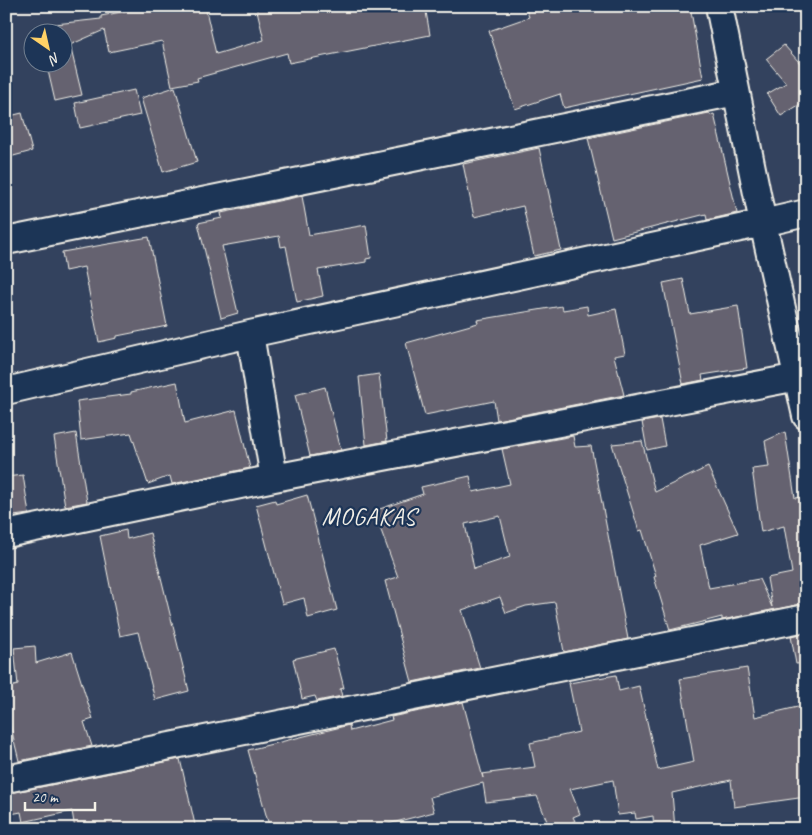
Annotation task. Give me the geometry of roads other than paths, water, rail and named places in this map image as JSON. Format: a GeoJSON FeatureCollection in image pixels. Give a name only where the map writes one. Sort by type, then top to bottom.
{"type":"FeatureCollection","features":[{"type":"Feature","properties":{"kind":"street"},"geometry":{"type":"LineString","coordinates":[[719,6],[763,223],[806,416]]}},
{"type":"Feature","properties":{"kind":"street"},"geometry":{"type":"LineString","coordinates":[[6,241],[736,92]]}},
{"type":"Feature","properties":{"kind":"street"},"geometry":{"type":"LineString","coordinates":[[6,391],[250,334],[806,213]]}},
{"type":"Feature","properties":{"kind":"street"},"geometry":{"type":"LineString","coordinates":[[250,334],[274,478]]}},
{"type":"Feature","properties":{"kind":"street"},"geometry":{"type":"LineString","coordinates":[[6,534],[274,478],[798,377]]}},
{"type":"Feature","properties":{"kind":"street"},"geometry":{"type":"LineString","coordinates":[[6,779],[806,618]]}},
{"type":"Feature","properties":{"kind":"district","name":"MOGAKAS"},"geometry":{"type":"Point","coordinates":[369,516]}}]}
